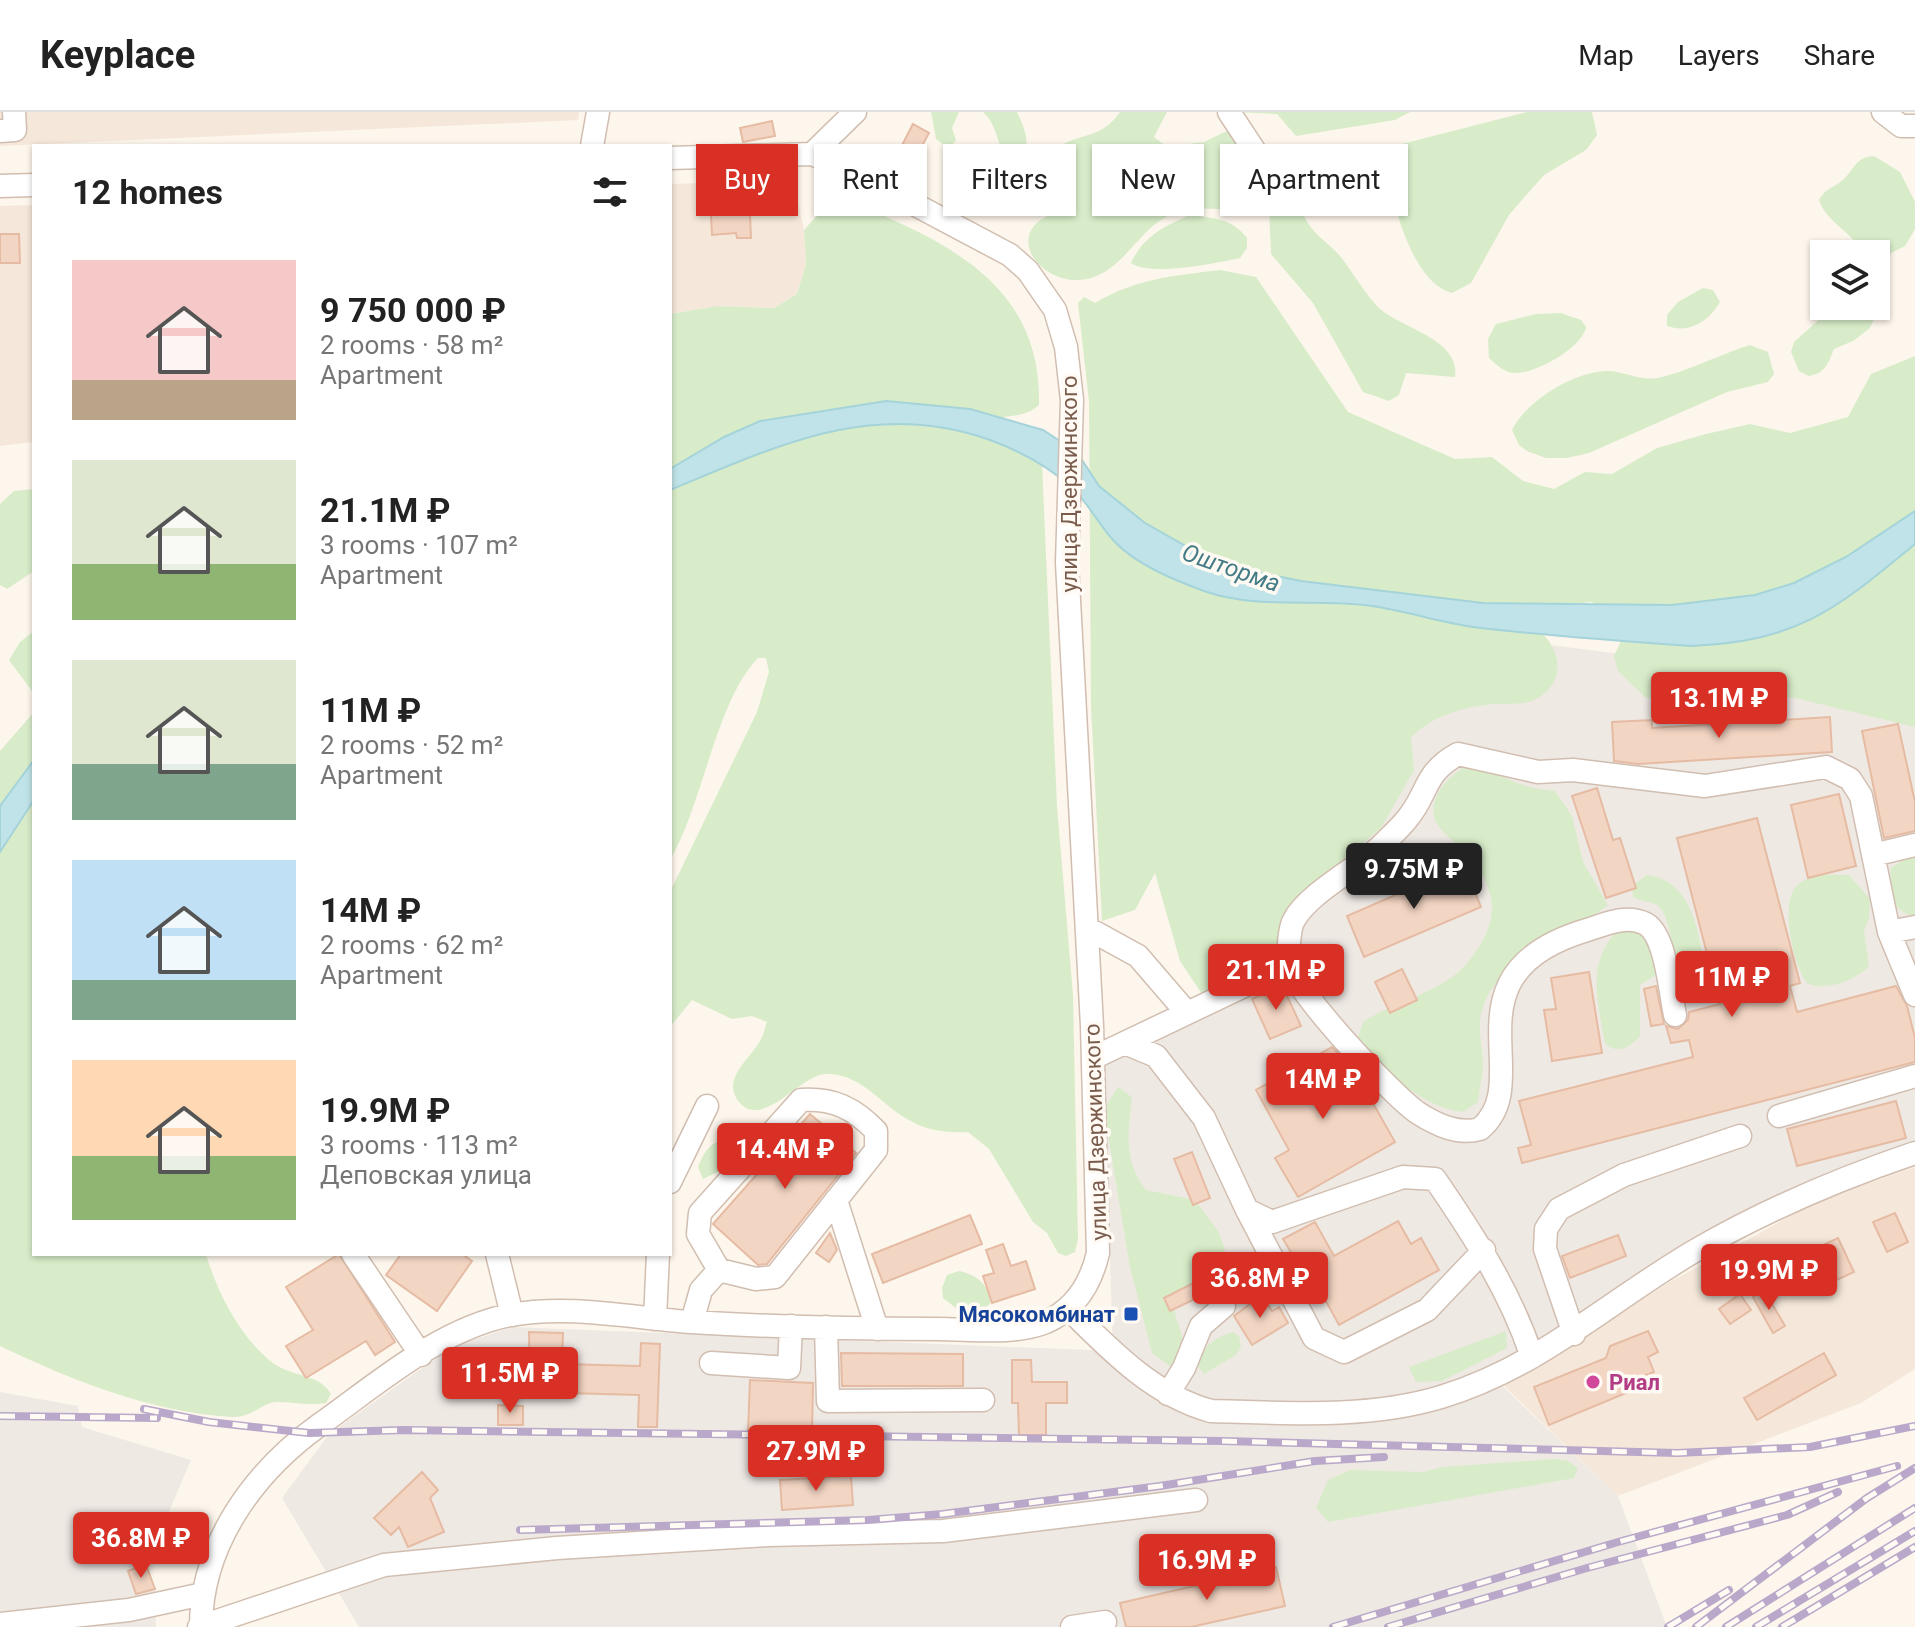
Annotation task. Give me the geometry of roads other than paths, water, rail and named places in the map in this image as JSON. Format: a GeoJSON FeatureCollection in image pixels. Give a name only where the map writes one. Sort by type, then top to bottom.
{"type":"FeatureCollection","features":[{"type":"Feature","properties":{"kind":"street"},"geometry":{"type":"LineString","coordinates":[[0,131],[15,130],[14,112]]}},
{"type":"Feature","properties":{"kind":"street"},"geometry":{"type":"LineString","coordinates":[[592,144],[598,112]]}},
{"type":"Feature","properties":{"kind":"street"},"geometry":{"type":"LineString","coordinates":[[672,158],[812,154],[855,112]]}},
{"type":"Feature","properties":{"kind":"street"},"geometry":{"type":"LineString","coordinates":[[1229,112],[1250,144]]}},
{"type":"Feature","properties":{"kind":"street"},"geometry":{"type":"LineString","coordinates":[[1883,112],[1901,126],[1915,126]]}},
{"type":"Feature","properties":{"kind":"street","name":"улица Дзержинского"},"geometry":{"type":"LineString","coordinates":[[200,1626],[203,1594],[216,1546],[231,1521],[286,1452],[421,1355],[469,1329],[512,1315],[556,1311],[692,1322],[877,1329],[1031,1327],[1068,1308],[1084,1290],[1098,1253],[1093,1058],[1066,508],[1072,400],[1066,347],[1055,310],[1028,271],[989,242],[812,154]]}},
{"type":"Feature","properties":{"kind":"street"},"geometry":{"type":"LineString","coordinates":[[0,186],[32,185]]}},
{"type":"Feature","properties":{"kind":"street"},"geometry":{"type":"LineString","coordinates":[[1675,1015],[1659,939],[1651,927],[1637,920],[1622,920],[1566,936],[1523,964],[1508,988],[1500,1010],[1501,1089],[1495,1111],[1480,1129],[1457,1132],[1416,1112],[1347,1044],[1288,965],[1294,920],[1317,897],[1362,865],[1409,818],[1428,778],[1440,764],[1458,754],[1538,772],[1573,770],[1705,786],[1826,767],[1850,779],[1857,787],[1889,932],[1915,995]]}},
{"type":"Feature","properties":{"kind":"street"},"geometry":{"type":"LineString","coordinates":[[1873,855],[1915,845]]}},
{"type":"Feature","properties":{"kind":"street"},"geometry":{"type":"LineString","coordinates":[[1889,932],[1915,927]]}},
{"type":"Feature","properties":{"kind":"street"},"geometry":{"type":"LineString","coordinates":[[1087,928],[1138,956],[1187,1013]]}},
{"type":"Feature","properties":{"kind":"street"},"geometry":{"type":"LineString","coordinates":[[1093,1058],[1288,965]]}},
{"type":"Feature","properties":{"kind":"street"},"geometry":{"type":"LineString","coordinates":[[1125,1043],[1156,1056],[1204,1118],[1247,1210],[1314,1338],[1344,1352],[1427,1310],[1484,1250]]}},
{"type":"Feature","properties":{"kind":"street"},"geometry":{"type":"LineString","coordinates":[[1779,1116],[1915,1076]]}},
{"type":"Feature","properties":{"kind":"street"},"geometry":{"type":"LineString","coordinates":[[825,1099],[857,1112],[876,1131],[876,1150],[775,1277],[756,1279],[719,1270],[698,1234],[700,1213],[801,1100],[825,1099]]}},
{"type":"Feature","properties":{"kind":"street"},"geometry":{"type":"LineString","coordinates":[[672,1178],[707,1106]]}},
{"type":"Feature","properties":{"kind":"street"},"geometry":{"type":"LineString","coordinates":[[1574,1334],[1545,1249],[1546,1229],[1559,1209],[1624,1175],[1740,1136]]}},
{"type":"Feature","properties":{"kind":"street"},"geometry":{"type":"LineString","coordinates":[[1068,1308],[1149,1381],[1168,1394],[1211,1411],[1372,1410],[1443,1397],[1532,1357],[1574,1334],[1698,1249],[1806,1196],[1915,1153]]}},
{"type":"Feature","properties":{"kind":"street"},"geometry":{"type":"LineString","coordinates":[[1247,1210],[1272,1222],[1403,1177],[1435,1179],[1484,1250],[1520,1321],[1532,1357]]}},
{"type":"Feature","properties":{"kind":"street"},"geometry":{"type":"LineString","coordinates":[[836,1200],[877,1329]]}},
{"type":"Feature","properties":{"kind":"street"},"geometry":{"type":"LineString","coordinates":[[354,1256],[421,1355]]}},
{"type":"Feature","properties":{"kind":"street"},"geometry":{"type":"LineString","coordinates":[[497,1256],[512,1315]]}},
{"type":"Feature","properties":{"kind":"street"},"geometry":{"type":"LineString","coordinates":[[655,1319],[658,1256]]}},
{"type":"Feature","properties":{"kind":"street"},"geometry":{"type":"LineString","coordinates":[[692,1322],[701,1290],[719,1270]]}},
{"type":"Feature","properties":{"kind":"street"},"geometry":{"type":"LineString","coordinates":[[1168,1394],[1184,1368],[1201,1326],[1224,1306]]}},
{"type":"Feature","properties":{"kind":"street"},"geometry":{"type":"LineString","coordinates":[[711,1363],[789,1368],[791,1326]]}},
{"type":"Feature","properties":{"kind":"street"},"geometry":{"type":"LineString","coordinates":[[826,1327],[828,1401],[983,1400]]}},
{"type":"Feature","properties":{"kind":"street"},"geometry":{"type":"LineString","coordinates":[[200,1626],[238,1622],[384,1565],[768,1535],[943,1531],[1196,1500]]}},
{"type":"Feature","properties":{"kind":"street"},"geometry":{"type":"LineString","coordinates":[[0,1624],[129,1610],[203,1594]]}},
{"type":"Feature","properties":{"kind":"street"},"geometry":{"type":"LineString","coordinates":[[1072,1627],[1105,1622]]}},
{"type":"Feature","properties":{"kind":"water","name":"Ошторма"},"geometry":{"type":"Polygon","coordinates":[[[886,401],[970,409],[1043,430],[1082,460],[1099,486],[1145,523],[1200,554],[1242,569],[1301,581],[1483,603],[1672,605],[1755,595],[1794,583],[1846,557],[1915,511],[1915,544],[1861,587],[1814,618],[1760,637],[1691,646],[1500,630],[1460,625],[1372,606],[1266,602],[1224,597],[1204,591],[1133,557],[1109,535],[1079,495],[1044,466],[1001,444],[947,428],[906,424],[866,426],[826,433],[787,444],[672,489],[672,468],[724,437],[760,421],[886,401]]]}},
{"type":"Feature","properties":{"kind":"water"},"geometry":{"type":"Polygon","coordinates":[[[32,763],[32,803],[0,852],[0,806],[32,763]]]}},
{"type":"Feature","properties":{"kind":"railway"},"geometry":{"type":"LineString","coordinates":[[144,1409],[209,1422],[309,1433],[403,1430],[1222,1441],[1677,1453],[1810,1447],[1915,1426]]}},
{"type":"Feature","properties":{"kind":"railway"},"geometry":{"type":"LineString","coordinates":[[0,1416],[157,1418]]}},
{"type":"Feature","properties":{"kind":"railway"},"geometry":{"type":"LineString","coordinates":[[520,1530],[868,1520],[943,1514],[1160,1486],[1315,1461],[1384,1457]]}},
{"type":"Feature","properties":{"kind":"railway"},"geometry":{"type":"LineString","coordinates":[[1333,1627],[1618,1542],[1897,1466]]}},
{"type":"Feature","properties":{"kind":"railway"},"geometry":{"type":"LineString","coordinates":[[1696,1627],[1867,1498],[1915,1468]]}},
{"type":"Feature","properties":{"kind":"railway"},"geometry":{"type":"LineString","coordinates":[[1388,1627],[1587,1568],[1787,1515],[1838,1492]]}},
{"type":"Feature","properties":{"kind":"railway"},"geometry":{"type":"LineString","coordinates":[[1726,1627],[1915,1508]]}},
{"type":"Feature","properties":{"kind":"railway"},"geometry":{"type":"LineString","coordinates":[[1756,1627],[1915,1531]]}},
{"type":"Feature","properties":{"kind":"railway"},"geometry":{"type":"LineString","coordinates":[[1782,1627],[1915,1547]]}},
{"type":"Feature","properties":{"kind":"railway"},"geometry":{"type":"LineString","coordinates":[[1668,1627],[1729,1590]]}},
{"type":"Feature","properties":{"kind":"place","name":"Мясокомбинат"},"geometry":{"type":"Point","coordinates":[1131,1314]}},
{"type":"Feature","properties":{"kind":"place","name":"Риал"},"geometry":{"type":"Point","coordinates":[1593,1382]}}]}
